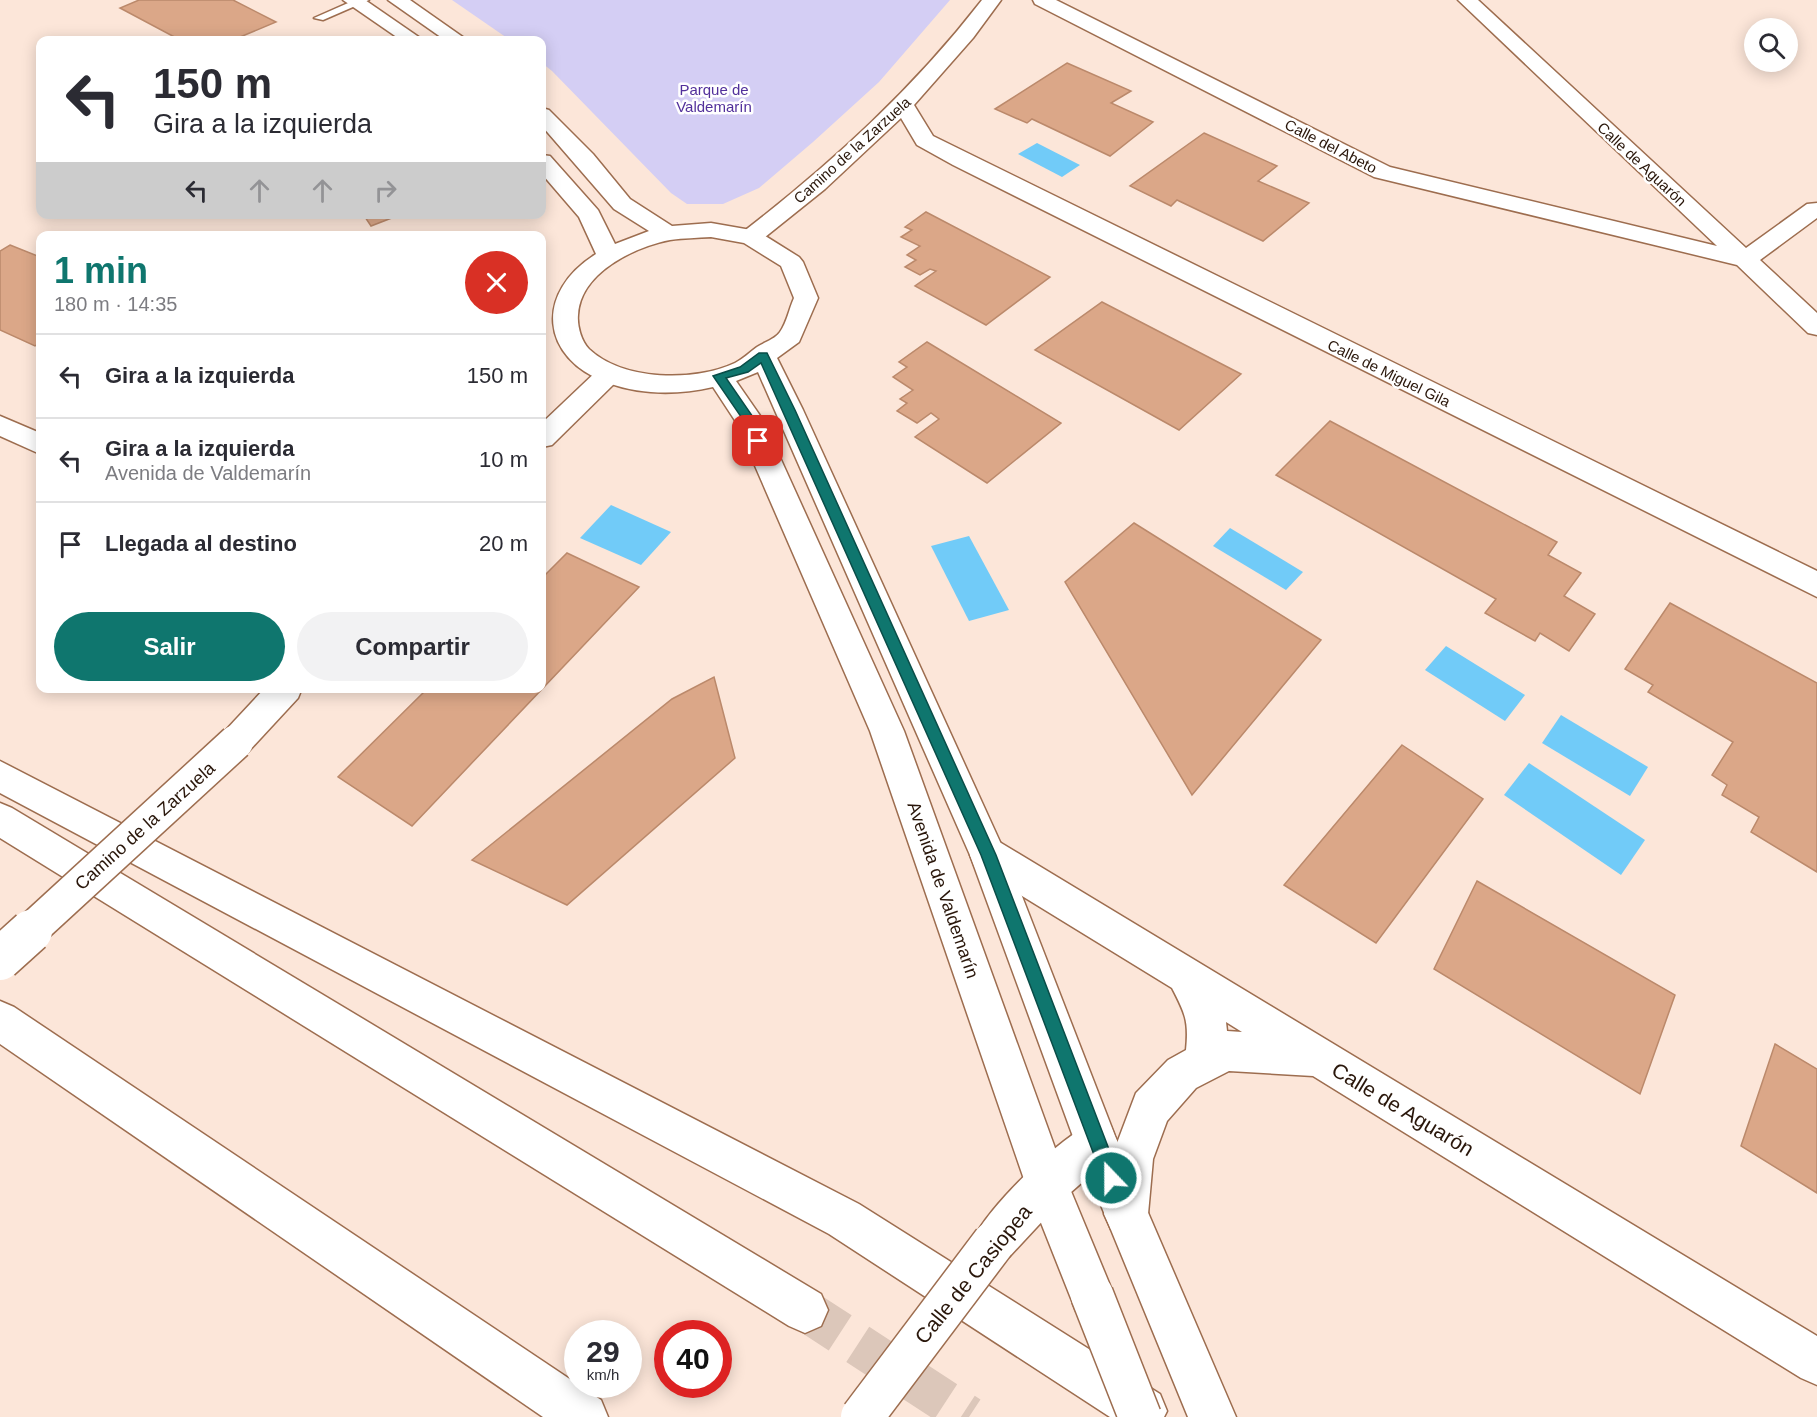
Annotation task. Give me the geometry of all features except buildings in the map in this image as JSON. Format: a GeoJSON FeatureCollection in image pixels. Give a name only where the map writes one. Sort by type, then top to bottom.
{"type":"FeatureCollection","features":[{"type":"Feature","properties":{"kind":"main road"},"geometry":{"type":"LineString","coordinates":[[397,0],[451,36]]}},
{"type":"Feature","properties":{"kind":"main road","name":"Camino de la Zarzuela"},"geometry":{"type":"LineString","coordinates":[[751,237],[804,197],[904,106],[992,0]]}},
{"type":"Feature","properties":{"kind":"main road","name":"Calle del Abeto"},"geometry":{"type":"LineString","coordinates":[[1042,0],[1382,172],[1604,228],[1745,260]]}},
{"type":"Feature","properties":{"kind":"main road","name":"Calle de Aguarón"},"geometry":{"type":"LineString","coordinates":[[1467,0],[1817,327]]}},
{"type":"Feature","properties":{"kind":"main road"},"geometry":{"type":"LineString","coordinates":[[358,1],[406,36]]}},
{"type":"Feature","properties":{"kind":"main road","name":"Calle de Miguel Gila"},"geometry":{"type":"LineString","coordinates":[[904,106],[926,140],[962,160],[1817,585]]}},
{"type":"Feature","properties":{"kind":"main road"},"geometry":{"type":"LineString","coordinates":[[546,118],[585,159],[622,204],[668,233]]}},
{"type":"Feature","properties":{"kind":"main road","name":"Calle de Miguel Gila"},"geometry":{"type":"LineString","coordinates":[[858,149],[895,147],[962,160]]}},
{"type":"Feature","properties":{"kind":"main road"},"geometry":{"type":"LineString","coordinates":[[546,166],[590,215],[608,255]]}},
{"type":"Feature","properties":{"kind":"main road"},"geometry":{"type":"LineString","coordinates":[[1745,260],[1815,209]]}},
{"type":"Feature","properties":{"kind":"main road"},"geometry":{"type":"LineString","coordinates":[[711,230],[751,237],[791,262],[806,298],[789,338],[763,356],[744,369],[699,382],[673,384],[629,380],[609,374],[580,355],[568,334],[565,314],[570,294],[582,276],[608,255],[668,233],[711,230]]}},
{"type":"Feature","properties":{"kind":"main road"},"geometry":{"type":"LineString","coordinates":[[763,356],[790,410],[988,855],[1096,1142],[1212,1417]]}},
{"type":"Feature","properties":{"kind":"main road"},"geometry":{"type":"LineString","coordinates":[[546,429],[609,374]]}},
{"type":"Feature","properties":{"kind":"main road","name":"Avenida de Valdemarín"},"geometry":{"type":"LineString","coordinates":[[719,376],[749,420],[887,731],[1047,1185],[1140,1417]]}},
{"type":"Feature","properties":{"kind":"main road"},"geometry":{"type":"LineString","coordinates":[[0,425],[36,442]]}},
{"type":"Feature","properties":{"kind":"main road","name":"Camino de la Zarzuela"},"geometry":{"type":"LineString","coordinates":[[0,958],[237,742],[281,693]]}},
{"type":"Feature","properties":{"kind":"main road"},"geometry":{"type":"LineString","coordinates":[[0,776],[844,1219],[1153,1417]]}},
{"type":"Feature","properties":{"kind":"main road"},"geometry":{"type":"LineString","coordinates":[[0,819],[805,1310]]}},
{"type":"Feature","properties":{"kind":"main road","name":"Calle de Aguarón"},"geometry":{"type":"LineString","coordinates":[[988,855],[1817,1362]]}},
{"type":"Feature","properties":{"kind":"main road"},"geometry":{"type":"LineString","coordinates":[[1184,975],[1200,999],[1209,1025],[1204,1062]]}},
{"type":"Feature","properties":{"kind":"main road"},"geometry":{"type":"LineString","coordinates":[[0,1021],[584,1417]]}},
{"type":"Feature","properties":{"kind":"main road"},"geometry":{"type":"LineString","coordinates":[[1126,1214],[1132,1159],[1150,1108],[1182,1074],[1226,1051],[1316,1056]]}},
{"type":"Feature","properties":{"kind":"main road","name":"Calle de Casiopea"},"geometry":{"type":"LineString","coordinates":[[862,1417],[994,1242],[1047,1185],[1096,1142]]}},
{"type":"Feature","properties":{"kind":"lane"},"geometry":{"type":"LineString","coordinates":[[318,18],[358,1]]}},
{"type":"Feature","properties":{"kind":"green space","name":"Parque de Valdemarín"},"geometry":{"type":"Polygon","coordinates":[[[452,0],[950,0],[879,82],[813,142],[759,188],[723,204],[687,204],[671,193],[546,66],[546,36],[504,36],[452,0]]]}},
{"type":"Feature","properties":{"kind":"water"},"geometry":{"type":"Polygon","coordinates":[[[1037,143],[1080,165],[1062,177],[1018,154],[1037,143]]]}},
{"type":"Feature","properties":{"kind":"water"},"geometry":{"type":"Polygon","coordinates":[[[611,505],[671,532],[641,565],[580,538],[611,505]]]}},
{"type":"Feature","properties":{"kind":"water"},"geometry":{"type":"Polygon","coordinates":[[[1230,528],[1303,572],[1286,590],[1213,546],[1230,528]]]}},
{"type":"Feature","properties":{"kind":"water"},"geometry":{"type":"Polygon","coordinates":[[[969,536],[1009,610],[969,621],[931,546],[969,536]]]}},
{"type":"Feature","properties":{"kind":"water"},"geometry":{"type":"Polygon","coordinates":[[[1446,646],[1525,695],[1505,721],[1425,670],[1446,646]]]}},
{"type":"Feature","properties":{"kind":"water"},"geometry":{"type":"Polygon","coordinates":[[[1561,715],[1648,767],[1630,796],[1542,743],[1561,715]]]}},
{"type":"Feature","properties":{"kind":"water"},"geometry":{"type":"Polygon","coordinates":[[[1529,763],[1645,840],[1621,875],[1504,795],[1529,763]]]}},
{"type":"Feature","properties":{"kind":"tunnel"},"geometry":{"type":"LineString","coordinates":[[805,1310],[969,1417]]}},
{"type":"Feature","properties":{"kind":"route"},"geometry":{"type":"LineString","coordinates":[[758,441],[749,420],[719,376],[744,369],[763,356],[790,410],[988,855],[1111,1178]]}}]}
